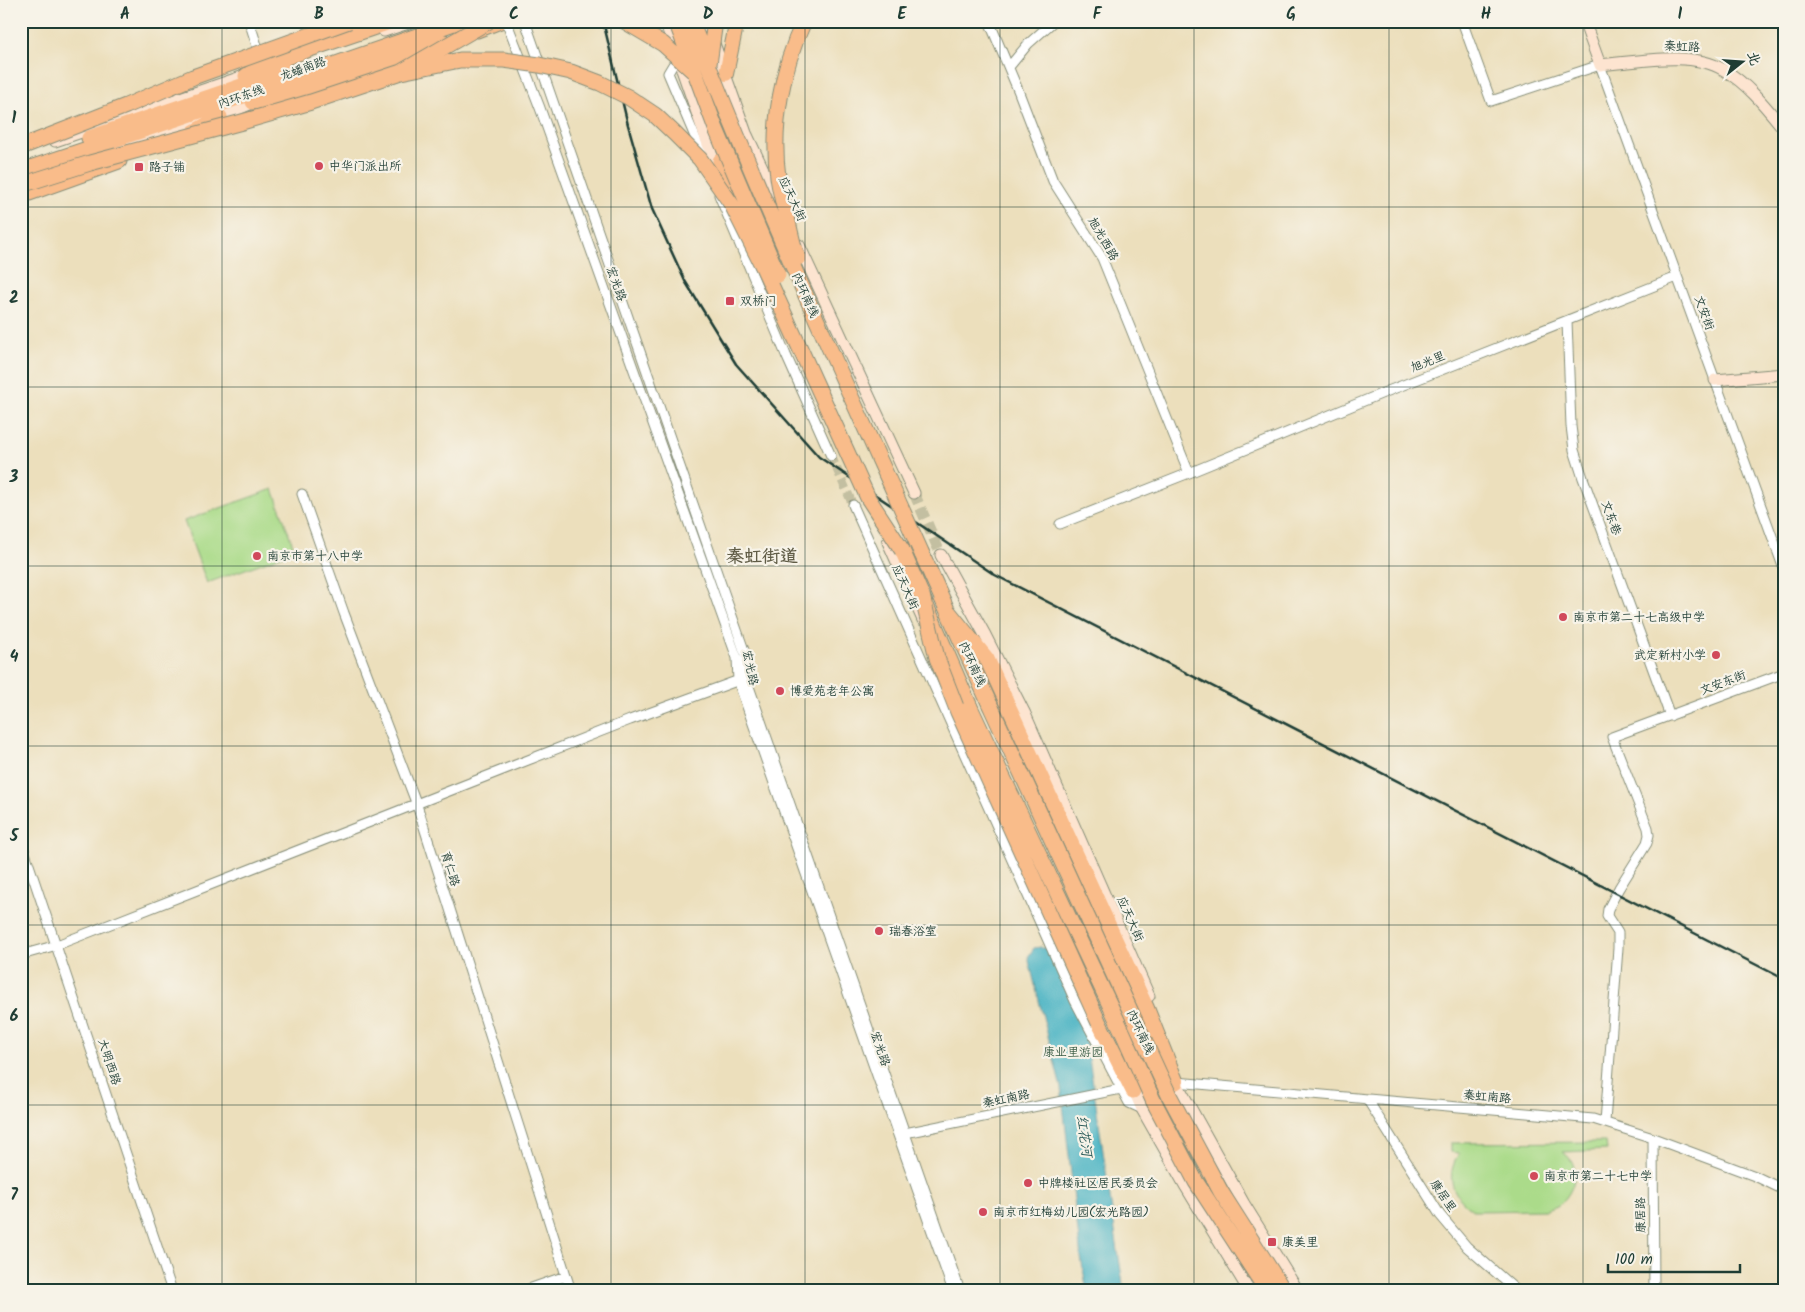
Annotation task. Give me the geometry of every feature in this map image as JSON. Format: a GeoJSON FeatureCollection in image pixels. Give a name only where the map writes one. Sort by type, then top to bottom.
{"type":"FeatureCollection","features":[{"type":"Feature","properties":{"kind":"highway"},"geometry":{"type":"LineString","coordinates":[[22,153],[91,120],[193,77],[349,21]]}},
{"type":"Feature","properties":{"kind":"highway"},"geometry":{"type":"LineString","coordinates":[[246,76],[263,65],[393,21]]}},
{"type":"Feature","properties":{"kind":"highway","name":"内环东线"},"geometry":{"type":"LineString","coordinates":[[22,153],[434,21]]}},
{"type":"Feature","properties":{"kind":"highway","name":"内环东线"},"geometry":{"type":"LineString","coordinates":[[21,171],[460,21]]}},
{"type":"Feature","properties":{"kind":"highway"},"geometry":{"type":"LineString","coordinates":[[401,72],[490,21]]}},
{"type":"Feature","properties":{"kind":"highway"},"geometry":{"type":"LineString","coordinates":[[624,21],[663,44],[688,66],[718,100],[743,137],[766,181],[795,251],[910,506],[922,554]]}},
{"type":"Feature","properties":{"kind":"highway","name":"内环南线"},"geometry":{"type":"LineString","coordinates":[[676,21],[716,128],[763,241],[922,595],[970,707],[1153,1100],[1196,1182],[1267,1291]]}},
{"type":"Feature","properties":{"kind":"highway","name":"内环南线"},"geometry":{"type":"LineString","coordinates":[[692,21],[723,103],[777,231],[1169,1095],[1221,1192],[1284,1291]]}},
{"type":"Feature","properties":{"kind":"highway"},"geometry":{"type":"LineString","coordinates":[[715,21],[707,76],[709,119],[720,161],[763,267]]}},
{"type":"Feature","properties":{"kind":"highway"},"geometry":{"type":"LineString","coordinates":[[795,251],[777,176],[776,127],[786,71],[794,43],[804,21]]}},
{"type":"Feature","properties":{"kind":"highway"},"geometry":{"type":"LineString","coordinates":[[253,102],[292,96],[507,22]]}},
{"type":"Feature","properties":{"kind":"highway"},"geometry":{"type":"LineString","coordinates":[[21,185],[90,162],[277,112],[401,72],[460,60],[504,60],[539,64],[571,72],[600,83],[628,97],[655,115],[700,159],[732,205],[763,267],[868,498],[902,550]]}},
{"type":"Feature","properties":{"kind":"highway"},"geometry":{"type":"LineString","coordinates":[[21,196],[184,138],[220,117]]}},
{"type":"Feature","properties":{"kind":"highway"},"geometry":{"type":"LineString","coordinates":[[922,595],[937,658],[958,712],[1099,1023],[1123,1090]]}},
{"type":"Feature","properties":{"kind":"highway"},"geometry":{"type":"LineString","coordinates":[[948,611],[987,659],[1146,1007],[1176,1082]]}},
{"type":"Feature","properties":{"kind":"main road"},"geometry":{"type":"LineString","coordinates":[[726,74],[737,21]]}},
{"type":"Feature","properties":{"kind":"street"},"geometry":{"type":"LineString","coordinates":[[249,21],[263,65]]}},
{"type":"Feature","properties":{"kind":"street","name":"龙蟠南路"},"geometry":{"type":"LineString","coordinates":[[22,153],[414,21]]}},
{"type":"Feature","properties":{"kind":"street","name":"龙蟠南路"},"geometry":{"type":"LineString","coordinates":[[21,179],[103,151],[220,117],[253,102],[480,21]]}},
{"type":"Feature","properties":{"kind":"street","name":"宏光路"},"geometry":{"type":"LineString","coordinates":[[525,21],[746,656],[742,679]]}},
{"type":"Feature","properties":{"kind":"street"},"geometry":{"type":"LineString","coordinates":[[665,21],[722,184],[838,442]]}},
{"type":"Feature","properties":{"kind":"street","name":"应天大街"},"geometry":{"type":"LineString","coordinates":[[706,21],[746,133],[914,493]]}},
{"type":"Feature","properties":{"kind":"street","name":"旭光西路"},"geometry":{"type":"LineString","coordinates":[[988,21],[1053,181],[1102,258],[1189,473]]}},
{"type":"Feature","properties":{"kind":"street"},"geometry":{"type":"LineString","coordinates":[[1008,67],[1028,44],[1054,21]]}},
{"type":"Feature","properties":{"kind":"street"},"geometry":{"type":"LineString","coordinates":[[1462,21],[1492,101],[1600,65],[1584,21]]}},
{"type":"Feature","properties":{"kind":"street","name":"宏光路"},"geometry":{"type":"LineString","coordinates":[[507,22],[547,127],[736,658],[901,1134],[953,1291]]}},
{"type":"Feature","properties":{"kind":"street"},"geometry":{"type":"LineString","coordinates":[[678,58],[668,73],[786,355],[831,456]]}},
{"type":"Feature","properties":{"kind":"street","name":"秦虹路"},"geometry":{"type":"LineString","coordinates":[[1600,65],[1665,59],[1703,62],[1724,70],[1749,89],[1784,129]]}},
{"type":"Feature","properties":{"kind":"street","name":"文安街"},"geometry":{"type":"LineString","coordinates":[[1600,65],[1784,569]]}},
{"type":"Feature","properties":{"kind":"street","name":"旭光里"},"geometry":{"type":"LineString","coordinates":[[1060,524],[1388,391],[1677,277]]}},
{"type":"Feature","properties":{"kind":"street","name":"文东巷"},"geometry":{"type":"LineString","coordinates":[[1567,321],[1574,450],[1670,716]]}},
{"type":"Feature","properties":{"kind":"street"},"geometry":{"type":"LineString","coordinates":[[1715,380],[1784,374]]}},
{"type":"Feature","properties":{"kind":"street","name":"育仁路"},"geometry":{"type":"LineString","coordinates":[[302,494],[344,613],[417,805],[571,1291]]}},
{"type":"Feature","properties":{"kind":"street","name":"应天大街"},"geometry":{"type":"LineString","coordinates":[[853,505],[1075,1002],[1123,1090],[1142,1109],[1186,1187],[1249,1291]]}},
{"type":"Feature","properties":{"kind":"street","name":"应天大街"},"geometry":{"type":"LineString","coordinates":[[888,542],[1104,1020],[1123,1090]]}},
{"type":"Feature","properties":{"kind":"street","name":"应天大街"},"geometry":{"type":"LineString","coordinates":[[941,555],[985,635],[1025,714],[1153,1004],[1176,1082],[1244,1204],[1298,1291]]}},
{"type":"Feature","properties":{"kind":"street","name":"文安东街"},"geometry":{"type":"LineString","coordinates":[[1606,1122],[1618,948],[1618,932],[1607,916],[1619,888],[1647,843],[1649,835],[1648,828],[1612,737],[1784,673]]}},
{"type":"Feature","properties":{"kind":"street"},"geometry":{"type":"LineString","coordinates":[[21,955],[57,946],[630,720],[742,679]]}},
{"type":"Feature","properties":{"kind":"street","name":"大明西路"},"geometry":{"type":"LineString","coordinates":[[21,841],[172,1291]]}},
{"type":"Feature","properties":{"kind":"street","name":"秦虹南路"},"geometry":{"type":"LineString","coordinates":[[901,1134],[1060,1101],[1176,1082],[1593,1119],[1653,1138],[1755,1176],[1784,1190]]}},
{"type":"Feature","properties":{"kind":"street","name":"康居里"},"geometry":{"type":"LineString","coordinates":[[1367,1099],[1440,1215],[1467,1247],[1517,1291]]}},
{"type":"Feature","properties":{"kind":"street","name":"宏光路"},"geometry":{"type":"LineString","coordinates":[[901,1134],[960,1291]]}},
{"type":"Feature","properties":{"kind":"street","name":"康居路"},"geometry":{"type":"LineString","coordinates":[[1653,1138],[1654,1291]]}},
{"type":"Feature","properties":{"kind":"street"},"geometry":{"type":"LineString","coordinates":[[523,1291],[566,1276]]}},
{"type":"Feature","properties":{"kind":"green space"},"geometry":{"type":"Polygon","coordinates":[[[273,489],[295,551],[207,583],[184,521],[273,489]]]}},
{"type":"Feature","properties":{"kind":"green space"},"geometry":{"type":"Polygon","coordinates":[[[1606,1142],[1607,1150],[1563,1152],[1570,1159],[1575,1172],[1570,1191],[1556,1207],[1546,1210],[1474,1211],[1455,1192],[1452,1170],[1459,1153],[1450,1152],[1450,1143],[1606,1142]]]}},
{"type":"Feature","properties":{"kind":"water","name":"红花河"},"geometry":{"type":"Polygon","coordinates":[[[1041,947],[1050,950],[1086,1038],[1124,1291],[1087,1291],[1081,1258],[1061,1088],[1028,957],[1034,948],[1041,947]]]}},
{"type":"Feature","properties":{"kind":"tunnel"},"geometry":{"type":"LineString","coordinates":[[831,456],[853,505]]}},
{"type":"Feature","properties":{"kind":"tunnel"},"geometry":{"type":"LineString","coordinates":[[914,493],[941,555]]}},
{"type":"Feature","properties":{"kind":"railway"},"geometry":{"type":"LineString","coordinates":[[603,21],[628,125],[652,209],[685,281],[736,364],[819,457],[995,575],[1784,979]]}},
{"type":"Feature","properties":{"kind":"place","name":"中华门派出所"},"geometry":{"type":"Point","coordinates":[319,166]}},
{"type":"Feature","properties":{"kind":"place","name":"路子铺"},"geometry":{"type":"Point","coordinates":[139,167]}},
{"type":"Feature","properties":{"kind":"place","name":"双桥门"},"geometry":{"type":"Point","coordinates":[730,301]}},
{"type":"Feature","properties":{"kind":"place","name":"南京市第十八中学"},"geometry":{"type":"Point","coordinates":[257,556]}},
{"type":"Feature","properties":{"kind":"place","name":"南京市第二十七高级中学"},"geometry":{"type":"Point","coordinates":[1563,617]}},
{"type":"Feature","properties":{"kind":"place","name":"武定新村小学"},"geometry":{"type":"Point","coordinates":[1716,655]}},
{"type":"Feature","properties":{"kind":"place","name":"博爱苑老年公寓"},"geometry":{"type":"Point","coordinates":[780,691]}},
{"type":"Feature","properties":{"kind":"place","name":"瑞春浴室"},"geometry":{"type":"Point","coordinates":[879,931]}},
{"type":"Feature","properties":{"kind":"place","name":"南京市第二十七中学"},"geometry":{"type":"Point","coordinates":[1534,1176]}},
{"type":"Feature","properties":{"kind":"place","name":"中牌楼社区居民委员会"},"geometry":{"type":"Point","coordinates":[1028,1183]}},
{"type":"Feature","properties":{"kind":"place","name":"南京市红梅幼儿园(宏光路园)"},"geometry":{"type":"Point","coordinates":[983,1212]}},
{"type":"Feature","properties":{"kind":"place","name":"康美里"},"geometry":{"type":"Point","coordinates":[1272,1242]}},
{"type":"Feature","properties":{"kind":"district","name":"秦虹街道"},"geometry":{"type":"Point","coordinates":[762,557]}},
{"type":"Feature","properties":{"kind":"park label","name":"康业里游园"},"geometry":{"type":"Point","coordinates":[1073,1052]}}]}
